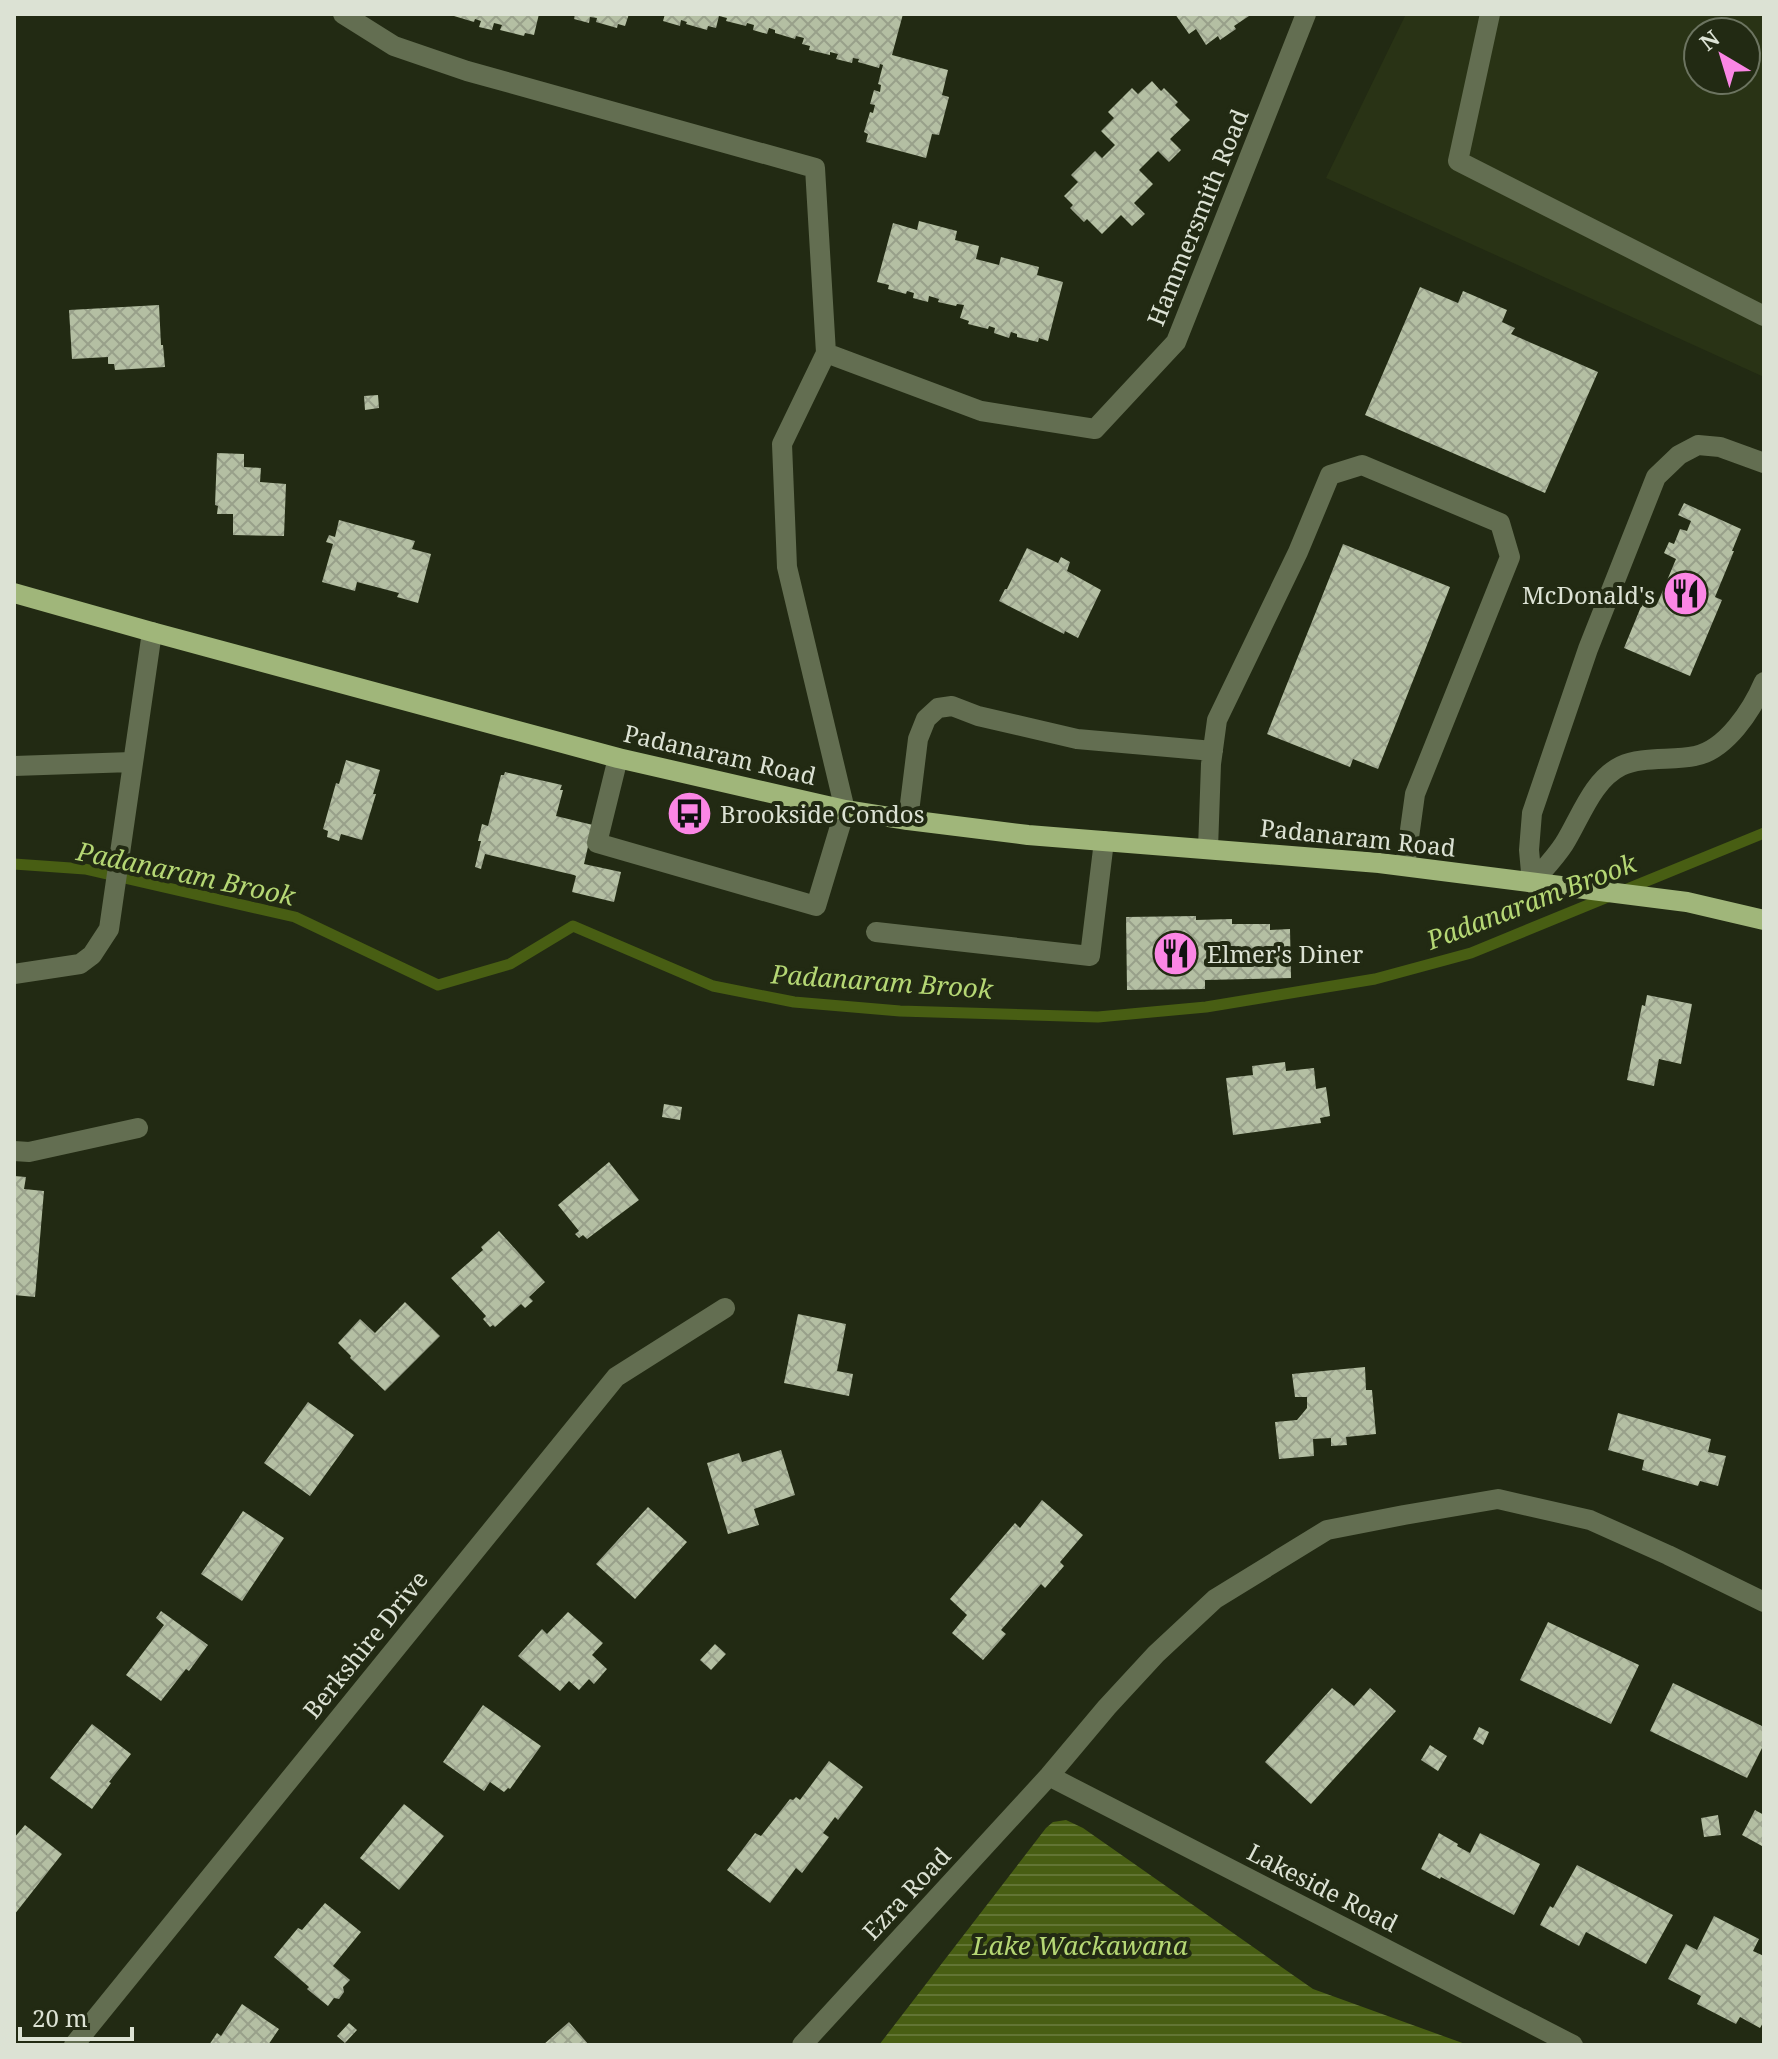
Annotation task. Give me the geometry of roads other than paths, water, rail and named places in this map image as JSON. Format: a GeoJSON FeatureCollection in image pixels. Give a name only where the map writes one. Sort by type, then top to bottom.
{"type":"FeatureCollection","features":[{"type":"Feature","properties":{"kind":"main road","name":"Padanaram Road"},"geometry":{"type":"LineString","coordinates":[[14,593],[618,758],[845,810],[1028,835],[1405,866],[1687,902],[1764,920]]}},
{"type":"Feature","properties":{"kind":"street"},"geometry":{"type":"LineString","coordinates":[[343,14],[394,46],[467,71],[815,168],[826,353],[782,444],[787,567],[845,810],[816,906],[597,843],[618,758]]}},
{"type":"Feature","properties":{"kind":"street","name":"Hammersmith Road"},"geometry":{"type":"LineString","coordinates":[[826,353],[981,411],[1095,429],[1176,342],[1306,14]]}},
{"type":"Feature","properties":{"kind":"street"},"geometry":{"type":"LineString","coordinates":[[1490,14],[1458,161],[1764,316]]}},
{"type":"Feature","properties":{"kind":"street"},"geometry":{"type":"LineString","coordinates":[[1532,883],[1529,850],[1532,813],[1588,649],[1656,477],[1679,455],[1698,445],[1720,447],[1764,463]]}},
{"type":"Feature","properties":{"kind":"street"},"geometry":{"type":"LineString","coordinates":[[1208,849],[1217,720],[1298,552],[1330,475],[1362,465],[1500,523],[1510,557],[1415,794],[1405,866]]}},
{"type":"Feature","properties":{"kind":"street"},"geometry":{"type":"LineString","coordinates":[[14,974],[80,964],[92,955],[109,929],[152,632]]}},
{"type":"Feature","properties":{"kind":"street"},"geometry":{"type":"LineString","coordinates":[[1532,883],[1562,847],[1601,781],[1622,765],[1696,756],[1719,745],[1732,734],[1764,682]]}},
{"type":"Feature","properties":{"kind":"street"},"geometry":{"type":"LineString","coordinates":[[908,820],[918,739],[926,719],[938,708],[952,706],[978,716],[1077,739],[1213,751]]}},
{"type":"Feature","properties":{"kind":"street"},"geometry":{"type":"LineString","coordinates":[[14,766],[132,762]]}},
{"type":"Feature","properties":{"kind":"street"},"geometry":{"type":"LineString","coordinates":[[876,932],[1090,956],[1104,841]]}},
{"type":"Feature","properties":{"kind":"street"},"geometry":{"type":"LineString","coordinates":[[14,1151],[29,1152],[138,1128]]}},
{"type":"Feature","properties":{"kind":"street","name":"Berkshire Drive"},"geometry":{"type":"LineString","coordinates":[[74,2045],[616,1377],[725,1308]]}},
{"type":"Feature","properties":{"kind":"street","name":"Ezra Road"},"geometry":{"type":"LineString","coordinates":[[802,2045],[1049,1776],[1156,1654],[1215,1599],[1327,1530],[1498,1499],[1590,1520],[1764,1602]]}},
{"type":"Feature","properties":{"kind":"street","name":"Lakeside Road"},"geometry":{"type":"LineString","coordinates":[[1049,1776],[1573,2045]]}},
{"type":"Feature","properties":{"kind":"water","name":"Lake Wackawana"},"geometry":{"type":"Polygon","coordinates":[[[1066,1820],[1083,1828],[1313,1989],[1468,2045],[879,2045],[1046,1828],[1053,1822],[1066,1820]]]}},
{"type":"Feature","properties":{"kind":"waterway","name":"Padanaram Brook"},"geometry":{"type":"LineString","coordinates":[[14,864],[85,869],[295,917],[438,985],[510,964],[573,926],[713,986],[794,1002],[900,1011],[1098,1017],[1206,1007],[1375,979],[1471,953],[1764,833]]}},
{"type":"Feature","properties":{"kind":"place","name":"McDonald's"},"geometry":{"type":"Point","coordinates":[1686,594]}},
{"type":"Feature","properties":{"kind":"place","name":"Brookside Condos"},"geometry":{"type":"Point","coordinates":[689,813]}},
{"type":"Feature","properties":{"kind":"place","name":"Elmer's Diner"},"geometry":{"type":"Point","coordinates":[1176,953]}}]}
